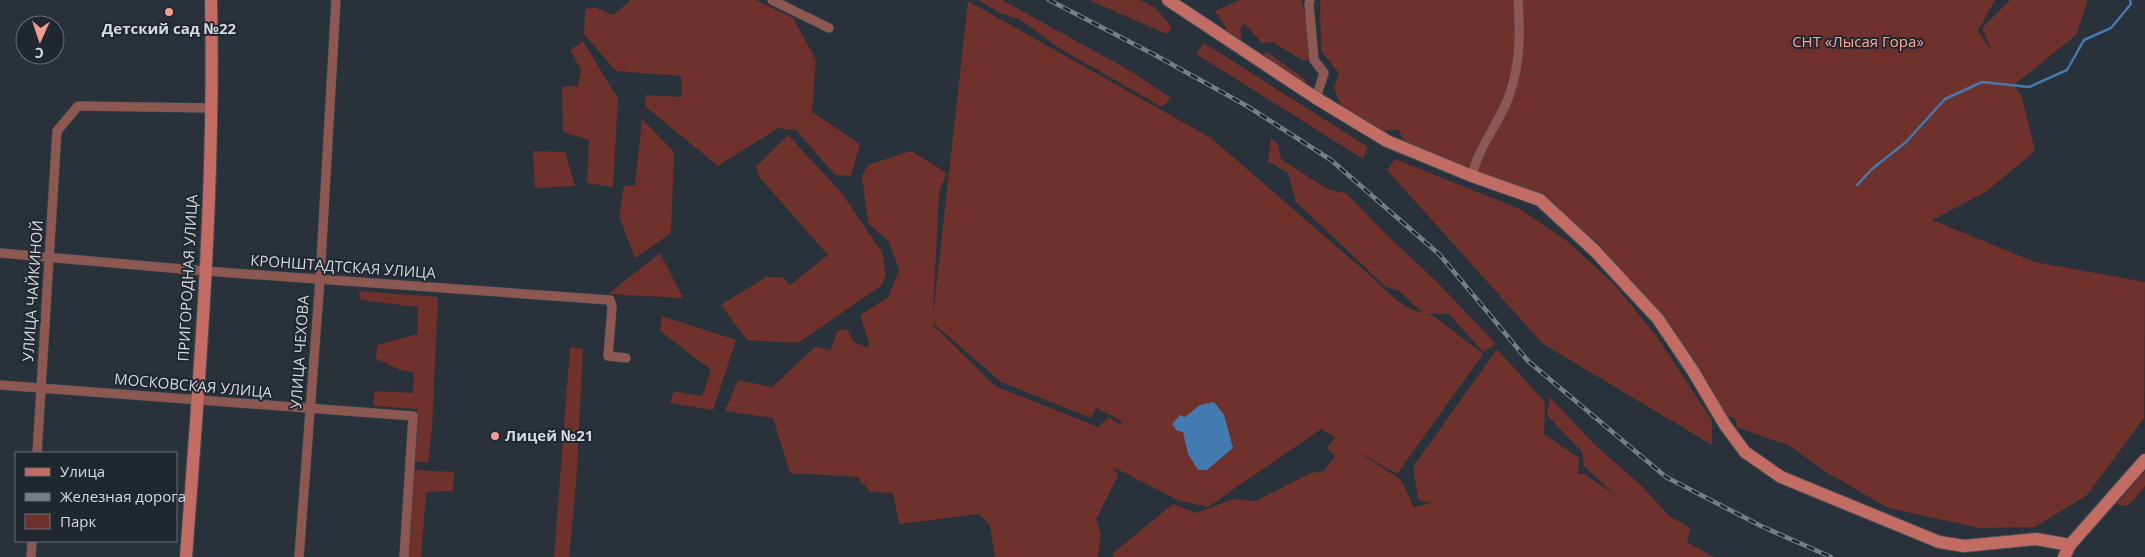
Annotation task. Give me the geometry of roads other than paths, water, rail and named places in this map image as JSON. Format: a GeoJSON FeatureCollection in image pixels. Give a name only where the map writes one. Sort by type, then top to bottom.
{"type":"FeatureCollection","features":[{"type":"Feature","properties":{"kind":"main road","name":"ПРИГОРОДНАЯ УЛИЦА"},"geometry":{"type":"LineString","coordinates":[[186,557],[206,271],[212,108],[211,0]]}},
{"type":"Feature","properties":{"kind":"main road"},"geometry":{"type":"LineString","coordinates":[[1168,0],[1316,98],[1387,141],[1472,176],[1540,200],[1595,251],[1658,319],[1725,425],[1745,452],[1781,477],[1939,542],[1964,546],[2036,539],[2070,545]]}},
{"type":"Feature","properties":{"kind":"main road"},"geometry":{"type":"LineString","coordinates":[[2064,557],[2070,545],[2145,460]]}},
{"type":"Feature","properties":{"kind":"street","name":"УЛИЦА ЧЕХОВА"},"geometry":{"type":"LineString","coordinates":[[299,557],[320,280],[336,0]]}},
{"type":"Feature","properties":{"kind":"street"},"geometry":{"type":"LineString","coordinates":[[772,0],[829,28]]}},
{"type":"Feature","properties":{"kind":"street"},"geometry":{"type":"LineString","coordinates":[[1310,0],[1314,60],[1324,73],[1316,98]]}},
{"type":"Feature","properties":{"kind":"street"},"geometry":{"type":"LineString","coordinates":[[1472,176],[1475,162],[1504,109],[1514,83],[1519,46],[1518,0]]}},
{"type":"Feature","properties":{"kind":"street","name":"УЛИЦА ЧАЙКИНОЙ"},"geometry":{"type":"LineString","coordinates":[[37,452],[57,131],[78,106],[212,108]]}},
{"type":"Feature","properties":{"kind":"street","name":"КРОНШТАДТСКАЯ УЛИЦА"},"geometry":{"type":"LineString","coordinates":[[0,253],[320,280],[610,300],[612,308],[608,356],[626,358]]}},
{"type":"Feature","properties":{"kind":"street","name":"МОСКОВСКАЯ УЛИЦА"},"geometry":{"type":"LineString","coordinates":[[0,385],[310,410],[413,416],[404,557]]}},
{"type":"Feature","properties":{"kind":"street"},"geometry":{"type":"LineString","coordinates":[[31,557],[32,542]]}},
{"type":"Feature","properties":{"kind":"water"},"geometry":{"type":"Polygon","coordinates":[[[1214,402],[1224,415],[1233,448],[1207,470],[1198,470],[1188,454],[1183,432],[1177,431],[1172,424],[1180,415],[1185,417],[1200,405],[1214,402]]]}},
{"type":"Feature","properties":{"kind":"waterway"},"geometry":{"type":"LineString","coordinates":[[1857,185],[1872,169],[1906,142],[1945,99],[1982,82],[2029,87],[2067,70],[2084,40],[2111,28],[2131,4],[2130,0]]}},
{"type":"Feature","properties":{"kind":"railway"},"geometry":{"type":"LineString","coordinates":[[1049,0],[1155,55],[1247,106],[1331,160],[1440,255],[1528,361],[1666,477],[1761,526],[1831,557]]}},
{"type":"Feature","properties":{"kind":"place","name":"Детский сад №22"},"geometry":{"type":"Point","coordinates":[169,12]}},
{"type":"Feature","properties":{"kind":"place","name":"Лицей №21"},"geometry":{"type":"Point","coordinates":[495,436]}},
{"type":"Feature","properties":{"kind":"park label","name":"СНТ «Лысая Гора»"},"geometry":{"type":"Point","coordinates":[1858,42]}}]}
